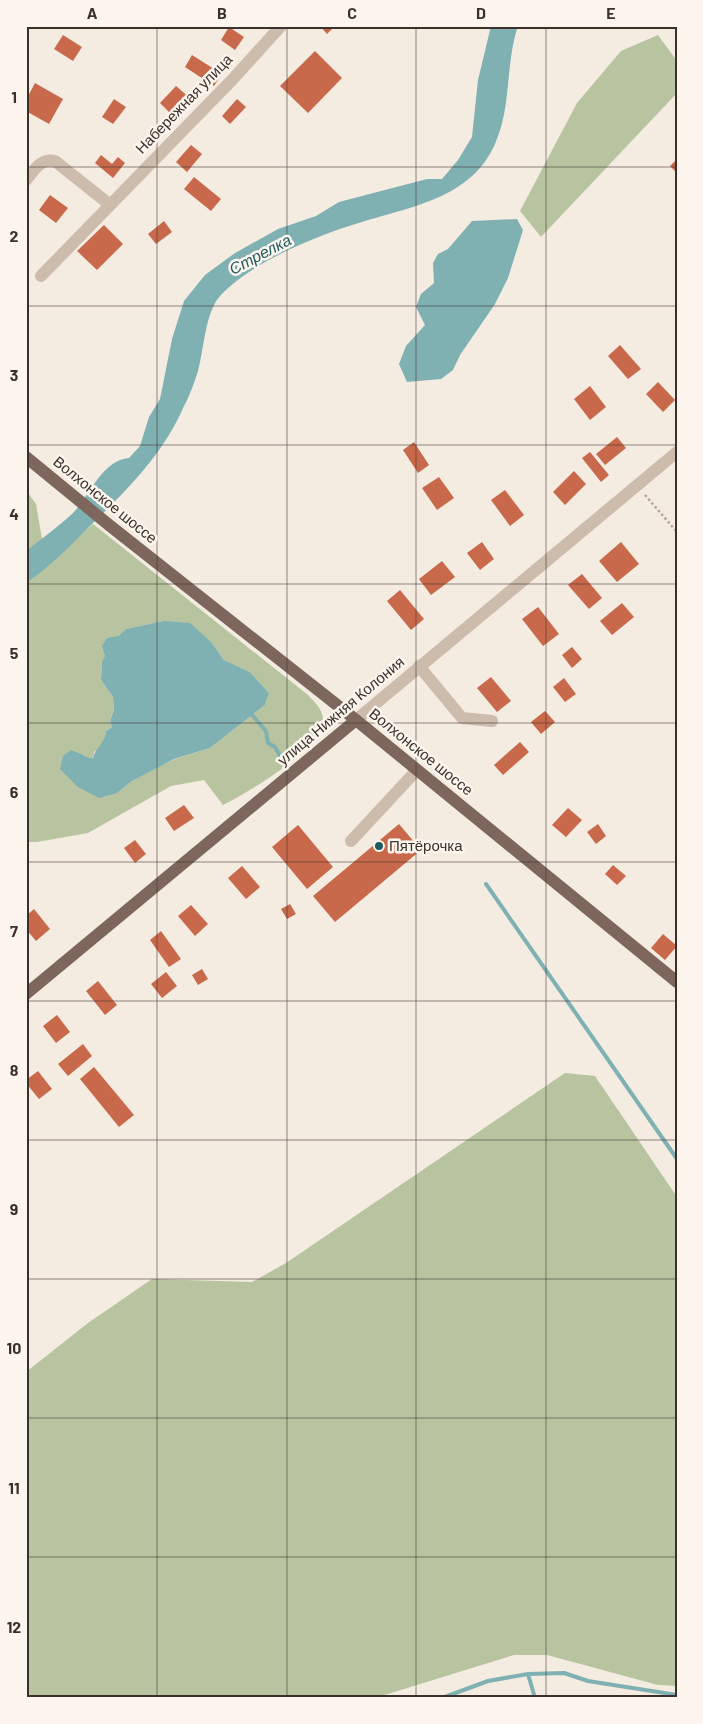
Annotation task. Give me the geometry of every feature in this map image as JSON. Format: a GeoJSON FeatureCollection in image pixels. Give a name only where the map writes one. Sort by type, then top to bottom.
{"type":"FeatureCollection","features":[{"type":"Feature","properties":{"kind":"main road","name":"Волхонское шоссе"},"geometry":{"type":"LineString","coordinates":[[26,457],[109,526],[356,720],[677,982]]}},
{"type":"Feature","properties":{"kind":"main road","name":"улица Нижняя Колония"},"geometry":{"type":"LineString","coordinates":[[26,994],[356,720]]}},
{"type":"Feature","properties":{"kind":"street","name":"Набережная улица"},"geometry":{"type":"LineString","coordinates":[[40,276],[232,80],[281,26]]}},
{"type":"Feature","properties":{"kind":"street"},"geometry":{"type":"LineString","coordinates":[[26,180],[41,162],[48,160],[56,161],[109,204]]}},
{"type":"Feature","properties":{"kind":"street","name":"улица Нижняя Колония"},"geometry":{"type":"LineString","coordinates":[[356,720],[677,452]]}},
{"type":"Feature","properties":{"kind":"street"},"geometry":{"type":"LineString","coordinates":[[419,666],[462,718],[492,721]]}},
{"type":"Feature","properties":{"kind":"street"},"geometry":{"type":"LineString","coordinates":[[351,840],[417,770]]}},
{"type":"Feature","properties":{"kind":"path"},"geometry":{"type":"LineString","coordinates":[[638,486],[677,532]]}},
{"type":"Feature","properties":{"kind":"green space"},"geometry":{"type":"Polygon","coordinates":[[[658,35],[677,61],[677,93],[541,237],[520,211],[577,103],[621,51],[658,35]]]}},
{"type":"Feature","properties":{"kind":"green space"},"geometry":{"type":"Polygon","coordinates":[[[26,490],[36,504],[42,539],[26,551],[26,490]]]}},
{"type":"Feature","properties":{"kind":"green space"},"geometry":{"type":"Polygon","coordinates":[[[93,524],[308,695],[322,714],[323,722],[319,733],[310,745],[281,770],[223,805],[204,780],[171,786],[88,833],[37,842],[26,842],[26,583],[93,524]],[[163,621],[126,629],[102,662],[101,680],[113,697],[114,710],[110,721],[112,727],[106,731],[103,745],[94,752],[93,760],[83,754],[117,793],[132,781],[153,769],[175,759],[210,748],[265,705],[269,693],[250,672],[224,660],[212,643],[163,621]]]}},
{"type":"Feature","properties":{"kind":"green space"},"geometry":{"type":"Polygon","coordinates":[[[565,1073],[595,1076],[677,1197],[677,1686],[658,1685],[547,1655],[514,1655],[375,1698],[26,1698],[26,1372],[88,1323],[152,1279],[252,1282],[286,1263],[565,1073]]]}},
{"type":"Feature","properties":{"kind":"water","name":"Стрелка"},"geometry":{"type":"Polygon","coordinates":[[[491,26],[518,26],[511,55],[504,115],[495,144],[484,162],[471,177],[439,197],[420,205],[345,227],[306,242],[268,260],[234,283],[216,302],[208,321],[195,381],[175,425],[155,456],[118,498],[60,555],[26,583],[26,551],[72,514],[97,480],[111,465],[119,460],[129,458],[140,446],[149,417],[160,399],[172,339],[184,301],[205,275],[235,253],[278,229],[316,216],[339,202],[427,179],[442,179],[458,160],[472,137],[478,80],[491,26]]]}},
{"type":"Feature","properties":{"kind":"water"},"geometry":{"type":"Polygon","coordinates":[[[517,219],[523,230],[508,278],[495,304],[460,355],[453,370],[441,379],[407,382],[399,364],[406,346],[425,325],[416,307],[421,294],[434,283],[433,263],[438,254],[448,249],[472,221],[517,219]]]}},
{"type":"Feature","properties":{"kind":"water"},"geometry":{"type":"Polygon","coordinates":[[[163,621],[190,623],[212,643],[224,660],[250,672],[269,693],[265,705],[210,748],[174,759],[132,781],[117,793],[99,798],[78,787],[60,769],[63,756],[71,750],[93,759],[106,731],[112,727],[110,721],[114,710],[113,697],[101,680],[102,662],[105,656],[102,646],[107,638],[119,636],[126,629],[163,621]]]}},
{"type":"Feature","properties":{"kind":"building"},"geometry":{"type":"Polygon","coordinates":[[[320,26],[335,26],[327,34],[320,26]]]}},
{"type":"Feature","properties":{"kind":"building"},"geometry":{"type":"Polygon","coordinates":[[[229,27],[244,37],[235,50],[221,40],[229,27]]]}},
{"type":"Feature","properties":{"kind":"building"},"geometry":{"type":"Polygon","coordinates":[[[63,35],[82,47],[73,61],[54,49],[63,35]]]}},
{"type":"Feature","properties":{"kind":"building"},"geometry":{"type":"Polygon","coordinates":[[[315,51],[342,78],[308,113],[280,86],[315,51]]]}},
{"type":"Feature","properties":{"kind":"building"},"geometry":{"type":"Polygon","coordinates":[[[192,55],[222,74],[214,86],[185,67],[192,55]]]}},
{"type":"Feature","properties":{"kind":"building"},"geometry":{"type":"Polygon","coordinates":[[[35,83],[63,99],[49,124],[26,111],[26,100],[35,83]]]}},
{"type":"Feature","properties":{"kind":"building"},"geometry":{"type":"Polygon","coordinates":[[[176,86],[190,98],[173,116],[160,103],[176,86]]]}},
{"type":"Feature","properties":{"kind":"building"},"geometry":{"type":"Polygon","coordinates":[[[114,99],[126,107],[113,124],[102,117],[114,99]]]}},
{"type":"Feature","properties":{"kind":"building"},"geometry":{"type":"Polygon","coordinates":[[[237,99],[246,107],[230,124],[222,116],[237,99]]]}},
{"type":"Feature","properties":{"kind":"building"},"geometry":{"type":"Polygon","coordinates":[[[191,145],[202,154],[187,172],[176,162],[191,145]]]}},
{"type":"Feature","properties":{"kind":"building"},"geometry":{"type":"Polygon","coordinates":[[[101,155],[112,164],[118,157],[125,163],[113,178],[95,163],[101,155]]]}},
{"type":"Feature","properties":{"kind":"building"},"geometry":{"type":"Polygon","coordinates":[[[677,159],[677,173],[670,166],[677,159]]]}},
{"type":"Feature","properties":{"kind":"building"},"geometry":{"type":"Polygon","coordinates":[[[194,177],[221,199],[211,211],[184,189],[194,177]]]}},
{"type":"Feature","properties":{"kind":"building"},"geometry":{"type":"Polygon","coordinates":[[[50,195],[68,208],[56,223],[39,210],[50,195]]]}},
{"type":"Feature","properties":{"kind":"building"},"geometry":{"type":"Polygon","coordinates":[[[164,221],[172,232],[156,244],[148,234],[164,221]]]}},
{"type":"Feature","properties":{"kind":"building"},"geometry":{"type":"Polygon","coordinates":[[[104,225],[123,244],[97,270],[77,251],[104,225]]]}},
{"type":"Feature","properties":{"kind":"building"},"geometry":{"type":"Polygon","coordinates":[[[620,345],[641,369],[628,379],[608,356],[620,345]]]}},
{"type":"Feature","properties":{"kind":"building"},"geometry":{"type":"Polygon","coordinates":[[[658,382],[675,400],[663,412],[646,394],[658,382]]]}},
{"type":"Feature","properties":{"kind":"building"},"geometry":{"type":"Polygon","coordinates":[[[590,386],[606,407],[590,420],[574,399],[590,386]]]}},
{"type":"Feature","properties":{"kind":"building"},"geometry":{"type":"Polygon","coordinates":[[[617,437],[626,448],[605,465],[596,454],[617,437]]]}},
{"type":"Feature","properties":{"kind":"building"},"geometry":{"type":"Polygon","coordinates":[[[414,442],[429,465],[418,473],[403,450],[414,442]]]}},
{"type":"Feature","properties":{"kind":"building"},"geometry":{"type":"Polygon","coordinates":[[[590,452],[609,475],[601,482],[582,458],[590,452]]]}},
{"type":"Feature","properties":{"kind":"building"},"geometry":{"type":"Polygon","coordinates":[[[574,471],[586,484],[565,505],[553,492],[574,471]]]}},
{"type":"Feature","properties":{"kind":"building"},"geometry":{"type":"Polygon","coordinates":[[[439,477],[454,498],[437,510],[422,488],[439,477]]]}},
{"type":"Feature","properties":{"kind":"building"},"geometry":{"type":"Polygon","coordinates":[[[505,490],[524,515],[510,526],[491,500],[505,490]]]}},
{"type":"Feature","properties":{"kind":"building"},"geometry":{"type":"Polygon","coordinates":[[[482,542],[494,559],[480,570],[467,553],[482,542]]]}},
{"type":"Feature","properties":{"kind":"building"},"geometry":{"type":"Polygon","coordinates":[[[621,542],[639,564],[617,582],[599,561],[621,542]]]}},
{"type":"Feature","properties":{"kind":"building"},"geometry":{"type":"Polygon","coordinates":[[[442,561],[455,577],[431,595],[419,579],[442,561]]]}},
{"type":"Feature","properties":{"kind":"building"},"geometry":{"type":"Polygon","coordinates":[[[582,574],[602,598],[589,609],[568,585],[582,574]]]}},
{"type":"Feature","properties":{"kind":"building"},"geometry":{"type":"Polygon","coordinates":[[[400,590],[424,619],[411,630],[387,601],[400,590]]]}},
{"type":"Feature","properties":{"kind":"building"},"geometry":{"type":"Polygon","coordinates":[[[622,603],[634,617],[612,635],[600,621],[622,603]]]}},
{"type":"Feature","properties":{"kind":"building"},"geometry":{"type":"Polygon","coordinates":[[[538,607],[559,634],[543,646],[522,619],[538,607]]]}},
{"type":"Feature","properties":{"kind":"building"},"geometry":{"type":"Polygon","coordinates":[[[572,647],[582,659],[572,668],[562,655],[572,647]]]}},
{"type":"Feature","properties":{"kind":"building"},"geometry":{"type":"Polygon","coordinates":[[[491,677],[511,701],[497,712],[477,688],[491,677]]]}},
{"type":"Feature","properties":{"kind":"building"},"geometry":{"type":"Polygon","coordinates":[[[564,678],[576,694],[565,702],[553,687],[564,678]]]}},
{"type":"Feature","properties":{"kind":"building"},"geometry":{"type":"Polygon","coordinates":[[[545,711],[555,722],[541,734],[531,722],[545,711]]]}},
{"type":"Feature","properties":{"kind":"building"},"geometry":{"type":"Polygon","coordinates":[[[520,742],[529,752],[503,775],[494,765],[520,742]]]}},
{"type":"Feature","properties":{"kind":"building"},"geometry":{"type":"Polygon","coordinates":[[[184,805],[194,818],[174,831],[165,818],[184,805]]]}},
{"type":"Feature","properties":{"kind":"building"},"geometry":{"type":"Polygon","coordinates":[[[568,808],[582,820],[566,837],[552,825],[568,808]]]}},
{"type":"Feature","properties":{"kind":"building"},"geometry":{"type":"Polygon","coordinates":[[[399,824],[421,850],[335,922],[313,896],[399,824]]]}},
{"type":"Feature","properties":{"kind":"building"},"geometry":{"type":"Polygon","coordinates":[[[598,824],[606,836],[596,844],[587,832],[598,824]]]}},
{"type":"Feature","properties":{"kind":"building"},"geometry":{"type":"Polygon","coordinates":[[[298,825],[333,867],[307,889],[272,847],[298,825]]]}},
{"type":"Feature","properties":{"kind":"building"},"geometry":{"type":"Polygon","coordinates":[[[135,840],[146,854],[135,863],[124,848],[135,840]]]}},
{"type":"Feature","properties":{"kind":"building"},"geometry":{"type":"Polygon","coordinates":[[[613,865],[626,876],[617,885],[605,874],[613,865]]]}},
{"type":"Feature","properties":{"kind":"building"},"geometry":{"type":"Polygon","coordinates":[[[242,866],[260,887],[246,899],[228,878],[242,866]]]}},
{"type":"Feature","properties":{"kind":"building"},"geometry":{"type":"Polygon","coordinates":[[[290,904],[296,914],[287,919],[281,909],[290,904]]]}},
{"type":"Feature","properties":{"kind":"building"},"geometry":{"type":"Polygon","coordinates":[[[191,905],[208,924],[195,936],[178,916],[191,905]]]}},
{"type":"Feature","properties":{"kind":"building"},"geometry":{"type":"Polygon","coordinates":[[[34,909],[50,929],[36,941],[26,929],[26,916],[34,909]]]}},
{"type":"Feature","properties":{"kind":"building"},"geometry":{"type":"Polygon","coordinates":[[[161,931],[181,959],[169,967],[150,940],[161,931]]]}},
{"type":"Feature","properties":{"kind":"building"},"geometry":{"type":"Polygon","coordinates":[[[663,934],[677,946],[665,960],[651,948],[663,934]]]}},
{"type":"Feature","properties":{"kind":"building"},"geometry":{"type":"Polygon","coordinates":[[[202,969],[208,979],[198,985],[192,975],[202,969]]]}},
{"type":"Feature","properties":{"kind":"building"},"geometry":{"type":"Polygon","coordinates":[[[166,972],[177,986],[162,998],[151,984],[166,972]]]}},
{"type":"Feature","properties":{"kind":"building"},"geometry":{"type":"Polygon","coordinates":[[[98,981],[117,1005],[105,1015],[86,991],[98,981]]]}},
{"type":"Feature","properties":{"kind":"building"},"geometry":{"type":"Polygon","coordinates":[[[57,1015],[70,1032],[56,1043],[43,1026],[57,1015]]]}},
{"type":"Feature","properties":{"kind":"building"},"geometry":{"type":"Polygon","coordinates":[[[83,1044],[92,1056],[68,1076],[58,1064],[83,1044]]]}},
{"type":"Feature","properties":{"kind":"building"},"geometry":{"type":"Polygon","coordinates":[[[94,1067],[134,1115],[119,1127],[80,1079],[94,1067]]]}},
{"type":"Feature","properties":{"kind":"building"},"geometry":{"type":"Polygon","coordinates":[[[38,1071],[52,1089],[39,1099],[26,1083],[26,1080],[38,1071]]]}},
{"type":"Feature","properties":{"kind":"waterway"},"geometry":{"type":"LineString","coordinates":[[252,715],[266,731],[268,743],[275,747],[284,763]]}},
{"type":"Feature","properties":{"kind":"waterway"},"geometry":{"type":"LineString","coordinates":[[486,884],[677,1159]]}},
{"type":"Feature","properties":{"kind":"waterway"},"geometry":{"type":"LineString","coordinates":[[442,1698],[488,1681],[528,1674],[564,1673],[588,1681],[677,1695]]}},
{"type":"Feature","properties":{"kind":"waterway"},"geometry":{"type":"LineString","coordinates":[[528,1674],[535,1698]]}},
{"type":"Feature","properties":{"kind":"place","name":"Пятёрочка"},"geometry":{"type":"Point","coordinates":[379,846]}}]}
